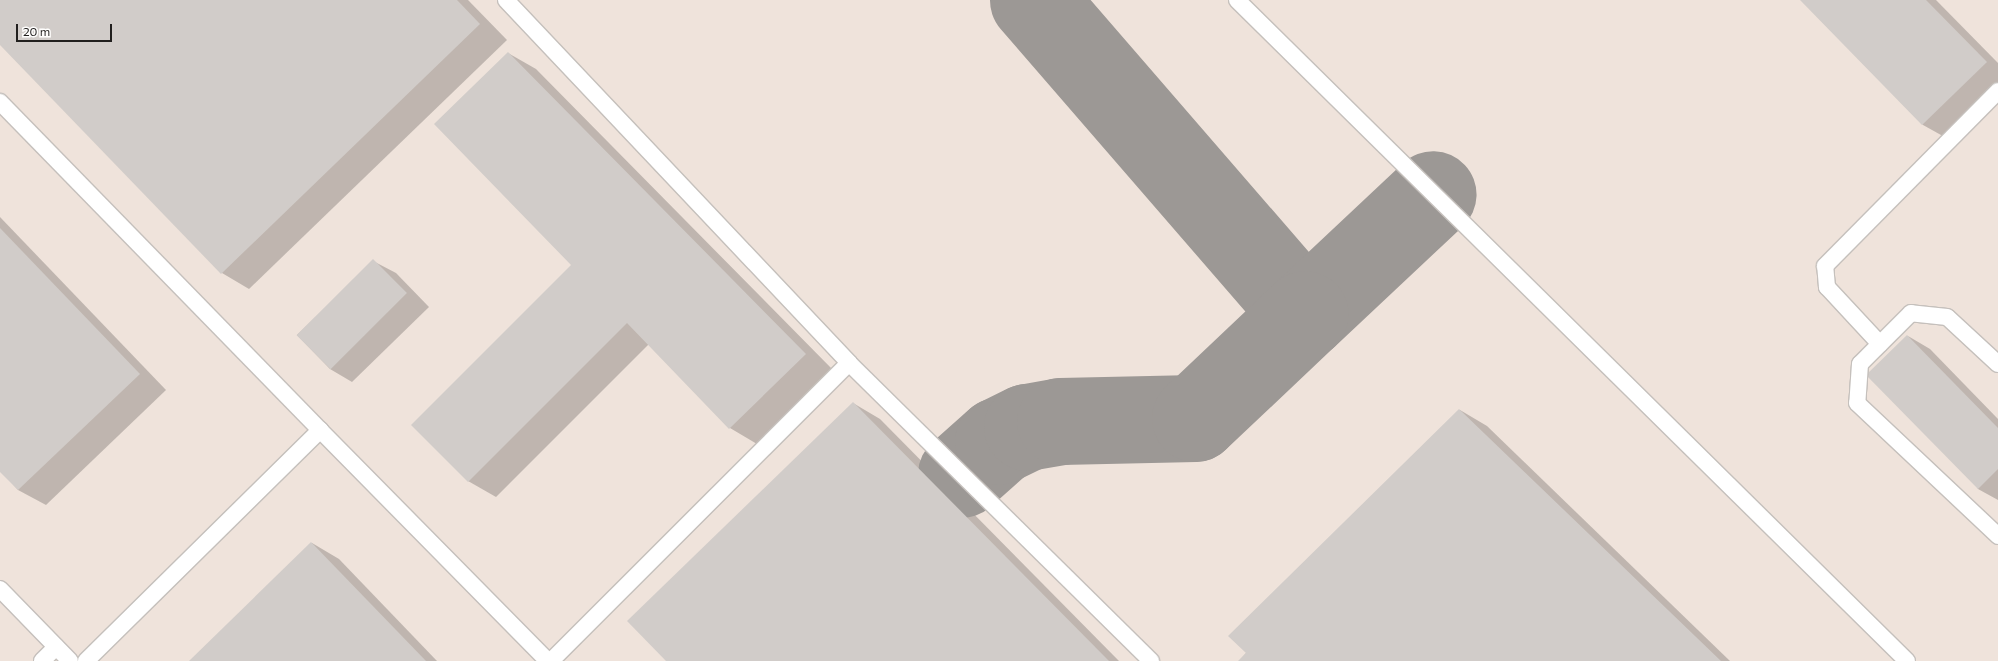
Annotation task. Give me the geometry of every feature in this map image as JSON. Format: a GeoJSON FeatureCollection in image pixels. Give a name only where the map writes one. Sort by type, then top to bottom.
{"type":"FeatureCollection","features":[{"type":"Feature","properties":{"kind":"lane"},"geometry":{"type":"LineString","coordinates":[[506,0],[849,363],[1151,661]]}},
{"type":"Feature","properties":{"kind":"lane"},"geometry":{"type":"LineString","coordinates":[[1237,0],[1907,661]]}},
{"type":"Feature","properties":{"kind":"lane"},"geometry":{"type":"LineString","coordinates":[[1880,344],[1827,287],[1825,266],[1998,91]]}},
{"type":"Feature","properties":{"kind":"lane"},"geometry":{"type":"LineString","coordinates":[[0,102],[548,661]]}},
{"type":"Feature","properties":{"kind":"lane"},"geometry":{"type":"LineString","coordinates":[[1998,364],[1947,317],[1911,313],[1860,364],[1857,403],[1998,536]]}},
{"type":"Feature","properties":{"kind":"lane"},"geometry":{"type":"LineString","coordinates":[[551,661],[849,363]]}},
{"type":"Feature","properties":{"kind":"lane"},"geometry":{"type":"LineString","coordinates":[[86,661],[320,430]]}},
{"type":"Feature","properties":{"kind":"lane"},"geometry":{"type":"LineString","coordinates":[[0,589],[70,661]]}},
{"type":"Feature","properties":{"kind":"lane"},"geometry":{"type":"LineString","coordinates":[[42,661],[56,647]]}},
{"type":"Feature","properties":{"kind":"shaded area"},"geometry":{"type":"Polygon","coordinates":[[[0,0],[1998,0],[1998,661],[0,661],[0,0]]]}},
{"type":"Feature","properties":{"kind":"building"},"geometry":{"type":"Polygon","coordinates":[[[0,0],[457,0],[480,24],[221,274],[0,45],[0,0]]]}},
{"type":"Feature","properties":{"kind":"building"},"geometry":{"type":"Polygon","coordinates":[[[1800,0],[1926,0],[1987,62],[1922,125],[1800,0]]]}},
{"type":"Feature","properties":{"kind":"building"},"geometry":{"type":"Polygon","coordinates":[[[508,52],[806,354],[729,429],[627,323],[468,482],[411,425],[571,265],[434,124],[508,52]]]}},
{"type":"Feature","properties":{"kind":"building"},"geometry":{"type":"Polygon","coordinates":[[[0,228],[140,374],[18,490],[0,472],[0,228]]]}},
{"type":"Feature","properties":{"kind":"building"},"geometry":{"type":"Polygon","coordinates":[[[373,259],[407,293],[331,369],[297,335],[373,259]]]}},
{"type":"Feature","properties":{"kind":"building"},"geometry":{"type":"Polygon","coordinates":[[[1907,335],[1998,428],[1998,469],[1978,489],[1866,375],[1907,335]]]}},
{"type":"Feature","properties":{"kind":"building"},"geometry":{"type":"Polygon","coordinates":[[[853,402],[1109,661],[666,661],[627,621],[853,402]]]}},
{"type":"Feature","properties":{"kind":"building"},"geometry":{"type":"Polygon","coordinates":[[[1459,409],[1721,661],[1238,661],[1246,653],[1228,636],[1459,409]]]}},
{"type":"Feature","properties":{"kind":"building"},"geometry":{"type":"Polygon","coordinates":[[[311,542],[426,661],[189,661],[311,542]]]}},
{"type":"Feature","properties":{"kind":"taxiway"},"geometry":{"type":"LineString","coordinates":[[1033,0],[1305,314],[1433,194]]}},
{"type":"Feature","properties":{"kind":"taxiway"},"geometry":{"type":"LineString","coordinates":[[961,474],[998,441],[1027,427],[1060,421],[1195,418],[1305,314]]}}]}
